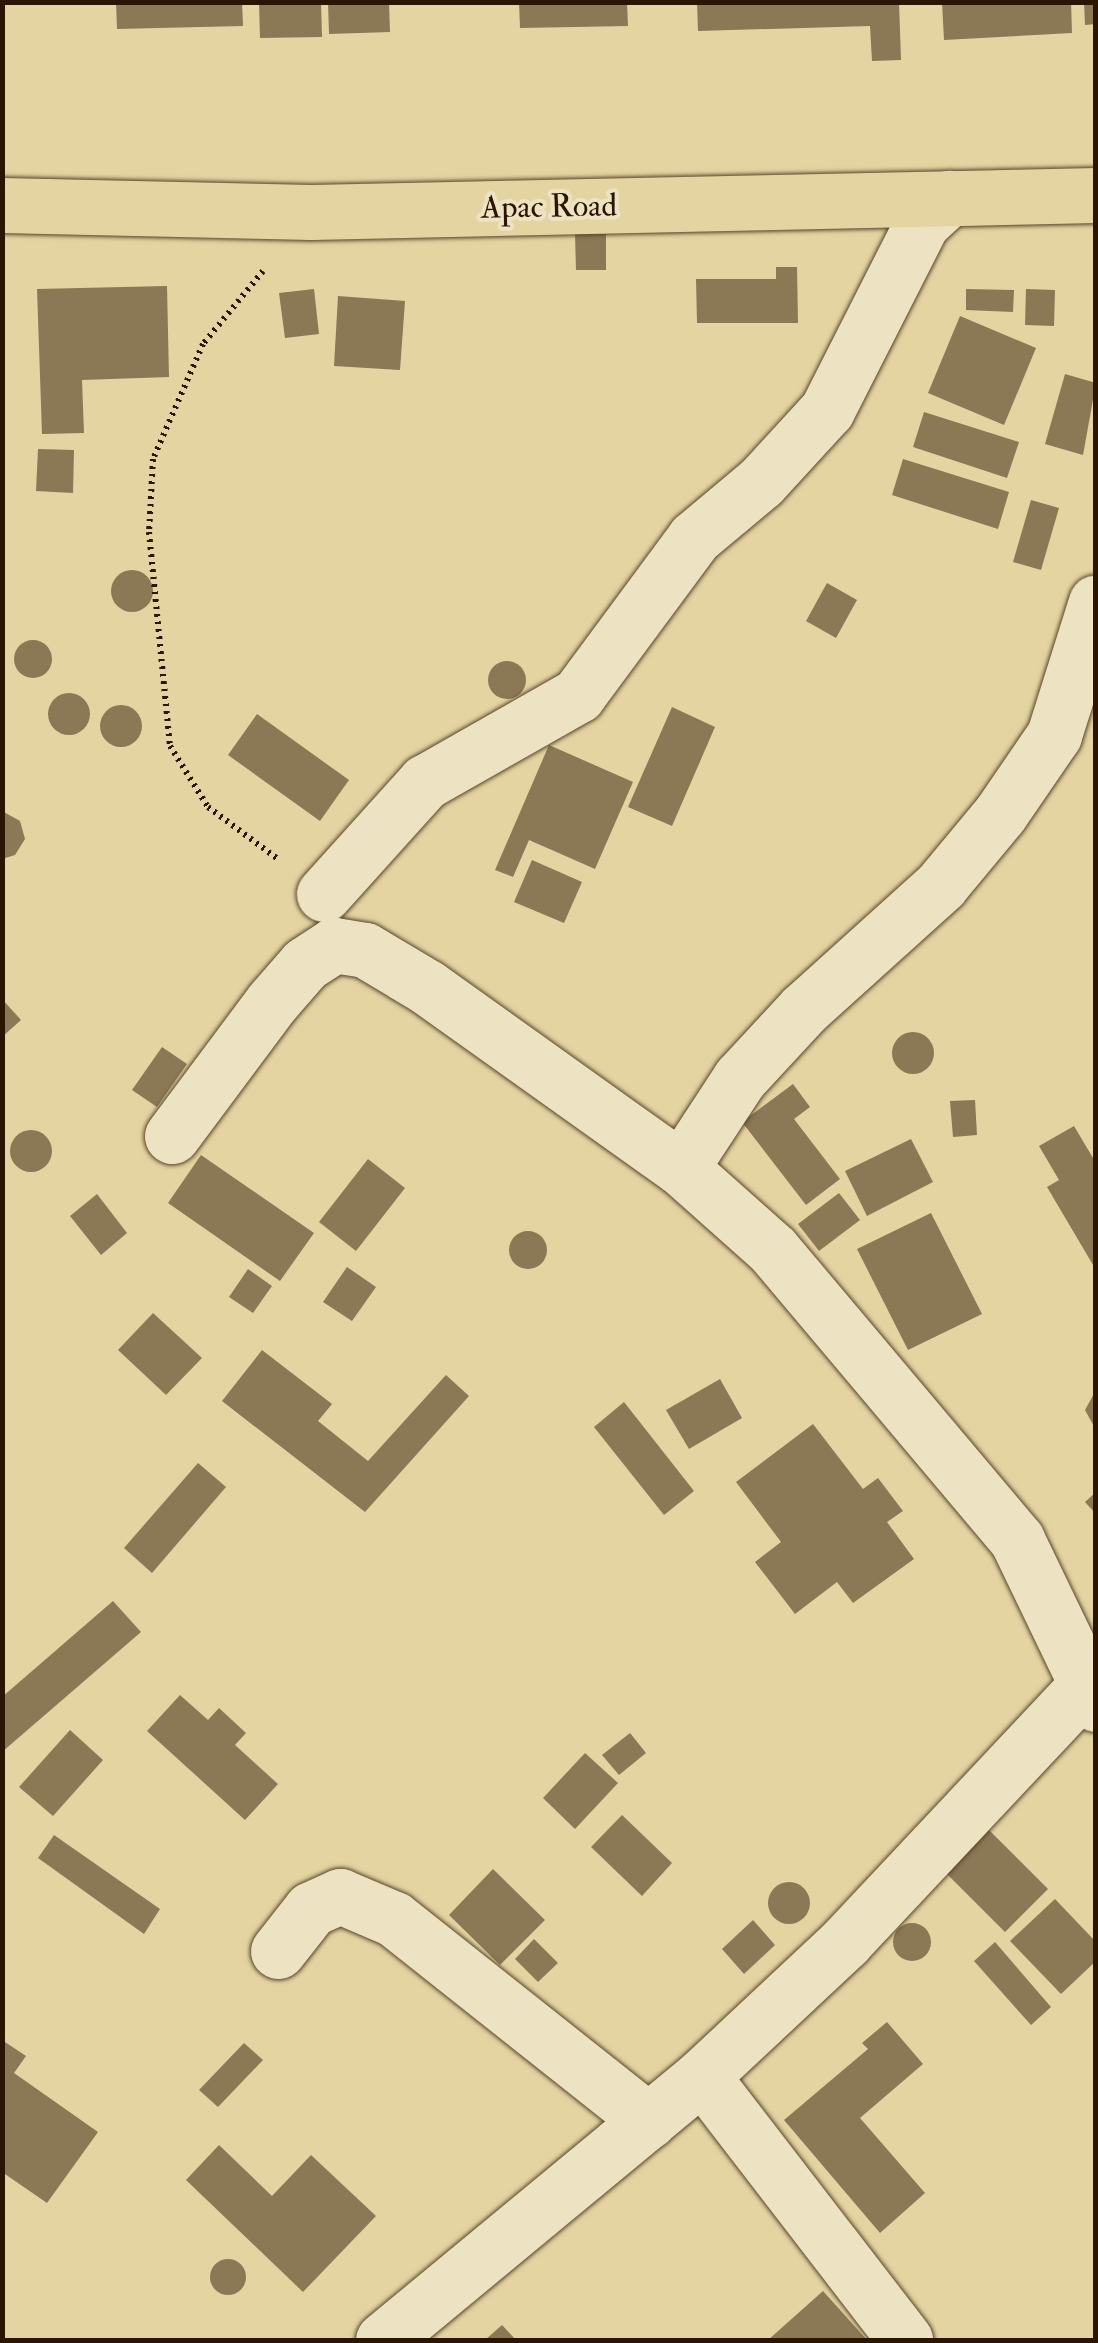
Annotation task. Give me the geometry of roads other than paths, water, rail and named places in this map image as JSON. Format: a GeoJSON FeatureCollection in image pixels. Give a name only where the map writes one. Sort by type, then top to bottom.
{"type":"FeatureCollection","features":[{"type":"Feature","properties":{"kind":"main road","name":"Apac Road"},"geometry":{"type":"LineString","coordinates":[[2,206],[311,212],[1096,195]]}},
{"type":"Feature","properties":{"kind":"street"},"geometry":{"type":"LineString","coordinates":[[324,894],[425,782],[578,695],[694,538],[761,482],[827,410],[922,224],[949,198]]}},
{"type":"Feature","properties":{"kind":"street"},"geometry":{"type":"LineString","coordinates":[[682,1168],[740,1078],[804,1009],[941,885],[1000,814],[1054,735],[1096,602]]}},
{"type":"Feature","properties":{"kind":"street"},"geometry":{"type":"LineString","coordinates":[[172,1136],[272,1002],[305,964],[334,945],[365,950],[428,987],[682,1168],[773,1250],[1018,1540],[1092,1688],[845,1942],[702,2076],[383,2340]]}},
{"type":"Feature","properties":{"kind":"street"},"geometry":{"type":"LineString","coordinates":[[278,1951],[311,1909],[340,1896],[394,1919],[649,2121]]}},
{"type":"Feature","properties":{"kind":"street"},"geometry":{"type":"LineString","coordinates":[[702,2076],[905,2340]]}}]}
